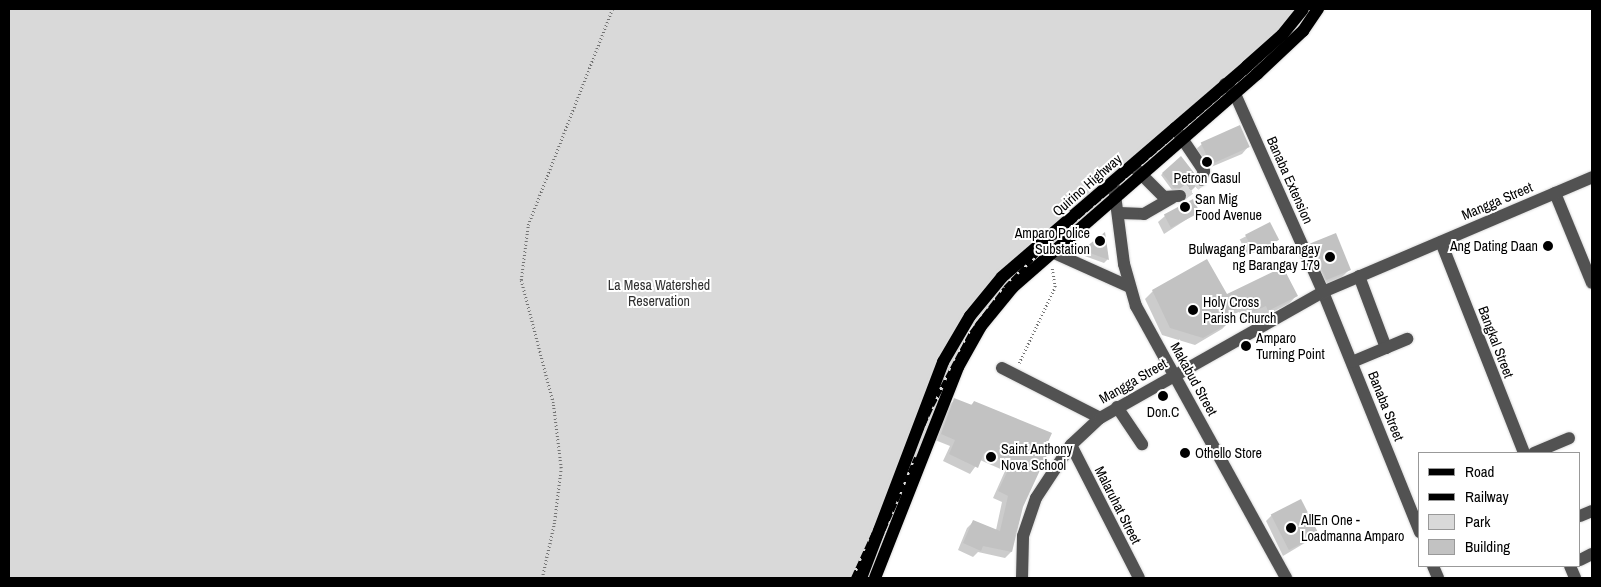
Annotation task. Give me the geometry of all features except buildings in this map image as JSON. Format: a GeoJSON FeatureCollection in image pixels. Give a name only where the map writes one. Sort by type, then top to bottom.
{"type":"FeatureCollection","features":[{"type":"Feature","properties":{"kind":"main road","name":"Quirino Highway"},"geometry":{"type":"LineString","coordinates":[[1179,133],[1225,84],[1282,35],[1303,9]]}},
{"type":"Feature","properties":{"kind":"main road","name":"Quirino Highway"},"geometry":{"type":"LineString","coordinates":[[861,578],[943,362],[970,316],[1002,276],[1115,188],[1179,133],[1234,94],[1303,31],[1318,9]]}},
{"type":"Feature","properties":{"kind":"main road","name":"Quirino Highway"},"geometry":{"type":"LineString","coordinates":[[875,578],[958,367],[994,310],[1013,287],[1115,188]]}},
{"type":"Feature","properties":{"kind":"street","name":"Banaba Extension"},"geometry":{"type":"LineString","coordinates":[[1225,84],[1234,94],[1323,292]]}},
{"type":"Feature","properties":{"kind":"street"},"geometry":{"type":"LineString","coordinates":[[1179,133],[1204,171],[1201,180]]}},
{"type":"Feature","properties":{"kind":"street"},"geometry":{"type":"LineString","coordinates":[[1119,213],[1144,214],[1176,197],[1164,197],[1136,170]]}},
{"type":"Feature","properties":{"kind":"street","name":"Mangga Street"},"geometry":{"type":"LineString","coordinates":[[1022,578],[1024,536],[1036,498],[1070,445],[1100,418],[1174,374],[1323,292],[1592,177]]}},
{"type":"Feature","properties":{"kind":"street","name":"Makabud Street"},"geometry":{"type":"LineString","coordinates":[[1115,188],[1130,287],[1140,313],[1286,578]]}},
{"type":"Feature","properties":{"kind":"street"},"geometry":{"type":"LineString","coordinates":[[1555,193],[1592,283]]}},
{"type":"Feature","properties":{"kind":"street","name":"Bangkal Street"},"geometry":{"type":"LineString","coordinates":[[1441,242],[1524,452]]}},
{"type":"Feature","properties":{"kind":"street"},"geometry":{"type":"LineString","coordinates":[[1048,255],[1130,287]]}},
{"type":"Feature","properties":{"kind":"street"},"geometry":{"type":"LineString","coordinates":[[1359,276],[1386,348]]}},
{"type":"Feature","properties":{"kind":"street","name":"Banaba Street"},"geometry":{"type":"LineString","coordinates":[[1323,292],[1418,527]]}},
{"type":"Feature","properties":{"kind":"street"},"geometry":{"type":"LineString","coordinates":[[1352,362],[1407,339]]}},
{"type":"Feature","properties":{"kind":"street"},"geometry":{"type":"LineString","coordinates":[[1002,368],[1100,418]]}},
{"type":"Feature","properties":{"kind":"street"},"geometry":{"type":"LineString","coordinates":[[1117,407],[1142,444]]}},
{"type":"Feature","properties":{"kind":"street"},"geometry":{"type":"LineString","coordinates":[[1536,452],[1569,438]]}},
{"type":"Feature","properties":{"kind":"street","name":"Malaruhat Street"},"geometry":{"type":"LineString","coordinates":[[1070,445],[1139,578]]}},
{"type":"Feature","properties":{"kind":"path"},"geometry":{"type":"LineString","coordinates":[[542,578],[554,524],[561,468],[554,403],[521,280],[527,234],[612,9]]}},
{"type":"Feature","properties":{"kind":"path"},"geometry":{"type":"LineString","coordinates":[[1014,373],[1055,287],[1054,271],[1048,255]]}},
{"type":"Feature","properties":{"kind":"green space","name":"La Mesa Watershed Reservation"},"geometry":{"type":"Polygon","coordinates":[[[9,9],[1310,9],[1282,46],[1008,283],[970,328],[952,365],[871,578],[9,578],[9,9]]]}},
{"type":"Feature","properties":{"kind":"tunnel"},"geometry":{"type":"LineString","coordinates":[[1180,196],[1201,180]]}},
{"type":"Feature","properties":{"kind":"railway"},"geometry":{"type":"LineString","coordinates":[[853,578],[932,406],[971,333],[1005,288],[1046,245],[1251,68],[1273,46],[1300,9]]}},
{"type":"Feature","properties":{"kind":"railway"},"geometry":{"type":"LineString","coordinates":[[943,401],[977,337],[1004,301]]}},
{"type":"Feature","properties":{"kind":"railway"},"geometry":{"type":"LineString","coordinates":[[862,578],[916,458]]}},
{"type":"Feature","properties":{"kind":"place","name":"Petron Gasul"},"geometry":{"type":"Point","coordinates":[1207,162]}},
{"type":"Feature","properties":{"kind":"place","name":"San Mig Food Avenue"},"geometry":{"type":"Point","coordinates":[1185,207]}},
{"type":"Feature","properties":{"kind":"place","name":"Amparo Police Substation"},"geometry":{"type":"Point","coordinates":[1100,241]}},
{"type":"Feature","properties":{"kind":"place","name":"Ang Dating Daan"},"geometry":{"type":"Point","coordinates":[1548,246]}},
{"type":"Feature","properties":{"kind":"place","name":"Bulwagang Pambarangay ng Barangay 179"},"geometry":{"type":"Point","coordinates":[1330,257]}},
{"type":"Feature","properties":{"kind":"place","name":"Holy Cross Parish Church"},"geometry":{"type":"Point","coordinates":[1193,310]}},
{"type":"Feature","properties":{"kind":"place","name":"Amparo Turning Point"},"geometry":{"type":"Point","coordinates":[1246,346]}},
{"type":"Feature","properties":{"kind":"place","name":"Don.C"},"geometry":{"type":"Point","coordinates":[1163,396]}},
{"type":"Feature","properties":{"kind":"place","name":"Othello Store"},"geometry":{"type":"Point","coordinates":[1185,453]}},
{"type":"Feature","properties":{"kind":"place","name":"Saint Anthony Nova School"},"geometry":{"type":"Point","coordinates":[991,457]}},
{"type":"Feature","properties":{"kind":"place","name":"AllEn One - Loadmanna Amparo"},"geometry":{"type":"Point","coordinates":[1291,528]}}]}
